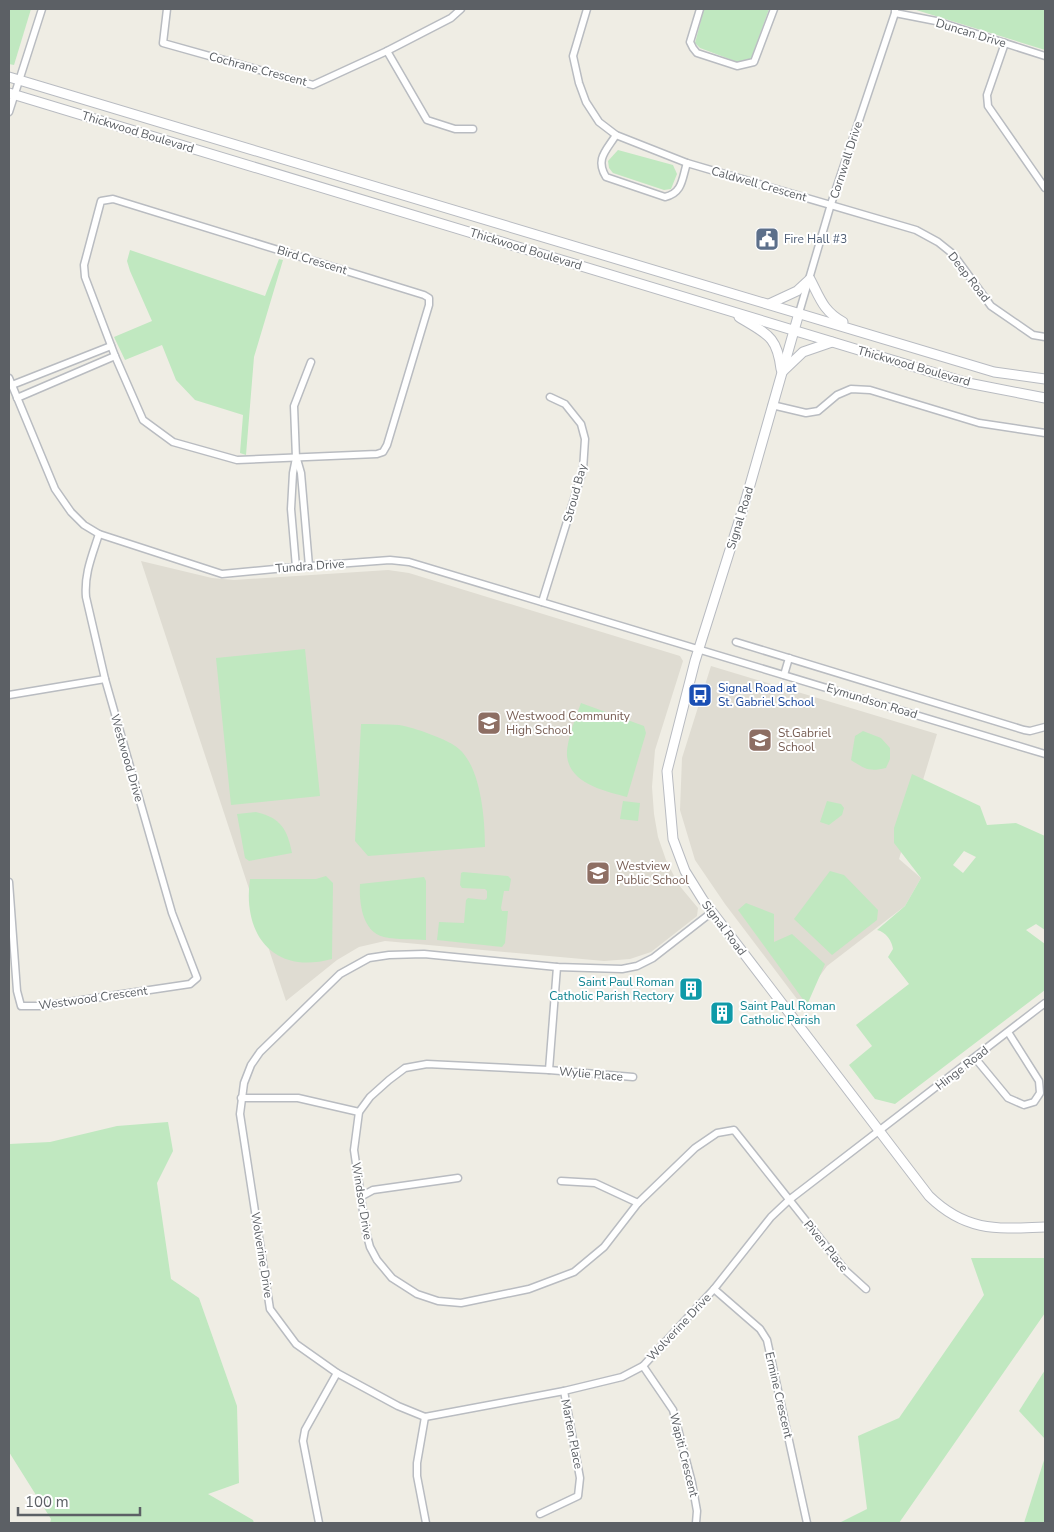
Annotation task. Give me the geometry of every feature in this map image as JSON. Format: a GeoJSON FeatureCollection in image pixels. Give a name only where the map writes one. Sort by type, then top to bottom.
{"type":"FeatureCollection","features":[{"type":"Feature","properties":{"kind":"main road","name":"Thickwood Boulevard"},"geometry":{"type":"LineString","coordinates":[[9,77],[994,372],[1045,379]]}},
{"type":"Feature","properties":{"kind":"main road","name":"Thickwood Boulevard"},"geometry":{"type":"LineString","coordinates":[[12,94],[968,383],[1045,398]]}},
{"type":"Feature","properties":{"kind":"main road"},"geometry":{"type":"LineString","coordinates":[[769,304],[797,291],[810,279],[822,304],[831,316],[856,330]]}},
{"type":"Feature","properties":{"kind":"main road"},"geometry":{"type":"LineString","coordinates":[[730,311],[770,337],[779,351],[781,372]]}},
{"type":"Feature","properties":{"kind":"main road","name":"Signal Road"},"geometry":{"type":"LineString","coordinates":[[799,313],[746,499],[698,649],[667,771],[673,839],[685,870],[703,900],[929,1196],[953,1214],[979,1226],[994,1228],[1045,1227]]}},
{"type":"Feature","properties":{"kind":"main road"},"geometry":{"type":"LineString","coordinates":[[781,372],[803,352],[832,342]]}},
{"type":"Feature","properties":{"kind":"street"},"geometry":{"type":"LineString","coordinates":[[9,112],[12,94],[20,80],[42,9]]}},
{"type":"Feature","properties":{"kind":"street","name":"Cochrane Crescent"},"geometry":{"type":"LineString","coordinates":[[167,9],[163,43],[313,84],[387,51],[451,18],[461,9]]}},
{"type":"Feature","properties":{"kind":"street","name":"Caldwell Crescent"},"geometry":{"type":"LineString","coordinates":[[587,9],[573,56],[579,83],[586,102],[599,122],[616,135],[687,163],[832,204]]}},
{"type":"Feature","properties":{"kind":"street"},"geometry":{"type":"LineString","coordinates":[[700,9],[690,42],[692,48],[697,53],[737,66],[754,62],[774,9]]}},
{"type":"Feature","properties":{"kind":"street","name":"Duncan Drive"},"geometry":{"type":"LineString","coordinates":[[895,11],[936,21],[1045,56]]}},
{"type":"Feature","properties":{"kind":"street","name":"Cornwall Drive"},"geometry":{"type":"LineString","coordinates":[[799,313],[832,204],[895,11]]}},
{"type":"Feature","properties":{"kind":"street"},"geometry":{"type":"LineString","coordinates":[[1005,43],[987,95],[988,106],[1045,188]]}},
{"type":"Feature","properties":{"kind":"street"},"geometry":{"type":"LineString","coordinates":[[387,51],[427,120],[455,129],[473,128]]}},
{"type":"Feature","properties":{"kind":"street"},"geometry":{"type":"LineString","coordinates":[[616,135],[601,159],[601,168],[606,176],[665,197],[674,195],[679,190],[687,163]]}},
{"type":"Feature","properties":{"kind":"street"},"geometry":{"type":"LineString","coordinates":[[1038,176],[1045,176]]}},
{"type":"Feature","properties":{"kind":"street","name":"Bird Crescent"},"geometry":{"type":"LineString","coordinates":[[113,200],[429,298],[429,305],[387,445],[383,452],[378,454],[237,460],[173,442],[143,420],[115,356],[84,277],[84,265],[101,201],[113,200]]}},
{"type":"Feature","properties":{"kind":"street","name":"Deep Road"},"geometry":{"type":"LineString","coordinates":[[832,204],[916,230],[938,242],[953,254],[991,306],[1032,335],[1045,337]]}},
{"type":"Feature","properties":{"kind":"street"},"geometry":{"type":"LineString","coordinates":[[12,386],[62,364],[111,346]]}},
{"type":"Feature","properties":{"kind":"street"},"geometry":{"type":"LineString","coordinates":[[17,398],[115,356]]}},
{"type":"Feature","properties":{"kind":"street"},"geometry":{"type":"LineString","coordinates":[[296,567],[292,509],[293,473],[296,458],[294,406],[311,362]]}},
{"type":"Feature","properties":{"kind":"street"},"geometry":{"type":"LineString","coordinates":[[62,364],[67,377]]}},
{"type":"Feature","properties":{"kind":"street","name":"Tundra Drive"},"geometry":{"type":"LineString","coordinates":[[9,378],[55,489],[71,512],[84,525],[99,534],[222,574],[390,560],[409,562],[698,649]]}},
{"type":"Feature","properties":{"kind":"street"},"geometry":{"type":"LineString","coordinates":[[772,406],[806,413],[818,411],[837,395],[851,389],[870,390],[979,423],[1045,433]]}},
{"type":"Feature","properties":{"kind":"street","name":"Stroud Bay"},"geometry":{"type":"LineString","coordinates":[[542,602],[583,470],[585,439],[581,424],[565,404],[550,397]]}},
{"type":"Feature","properties":{"kind":"street"},"geometry":{"type":"LineString","coordinates":[[296,458],[301,473],[309,566]]}},
{"type":"Feature","properties":{"kind":"street"},"geometry":{"type":"LineString","coordinates":[[292,509],[304,508]]}},
{"type":"Feature","properties":{"kind":"street","name":"Westwood Drive"},"geometry":{"type":"LineString","coordinates":[[99,534],[87,569],[85,584],[86,597],[104,679],[172,913],[197,978]]}},
{"type":"Feature","properties":{"kind":"street"},"geometry":{"type":"LineString","coordinates":[[736,642],[1024,730],[1030,731],[1045,727]]}},
{"type":"Feature","properties":{"kind":"street","name":"Eymundson Road"},"geometry":{"type":"LineString","coordinates":[[698,649],[1045,754]]}},
{"type":"Feature","properties":{"kind":"street"},"geometry":{"type":"LineString","coordinates":[[784,675],[789,658]]}},
{"type":"Feature","properties":{"kind":"street"},"geometry":{"type":"LineString","coordinates":[[9,695],[104,679]]}},
{"type":"Feature","properties":{"kind":"street","name":"Westwood Crescent"},"geometry":{"type":"LineString","coordinates":[[9,882],[17,991],[21,1006],[42,1006],[190,984],[197,978]]}},
{"type":"Feature","properties":{"kind":"street","name":"Wolverine Drive"},"geometry":{"type":"LineString","coordinates":[[712,912],[653,958],[637,966],[622,969],[557,967],[424,954],[388,955],[369,958],[340,974],[268,1043],[251,1065],[244,1082],[240,1114],[270,1309],[296,1344],[338,1373],[398,1406],[425,1417],[622,1377],[643,1366],[714,1289],[771,1217],[789,1200],[879,1132]]}},
{"type":"Feature","properties":{"kind":"street"},"geometry":{"type":"LineString","coordinates":[[241,1098],[298,1098],[359,1112],[370,1097],[405,1068],[427,1064],[549,1070],[557,967]]}},
{"type":"Feature","properties":{"kind":"street","name":"Hinge Road"},"geometry":{"type":"LineString","coordinates":[[879,1132],[1045,1003]]}},
{"type":"Feature","properties":{"kind":"street"},"geometry":{"type":"LineString","coordinates":[[975,1058],[1008,1098],[1024,1105],[1034,1102],[1040,1093],[1039,1081],[1008,1032]]}},
{"type":"Feature","properties":{"kind":"street","name":"Wylie Place"},"geometry":{"type":"LineString","coordinates":[[549,1070],[633,1077]]}},
{"type":"Feature","properties":{"kind":"street","name":"Windsor Drive"},"geometry":{"type":"LineString","coordinates":[[359,1112],[354,1150],[366,1232],[370,1247],[377,1260],[392,1278],[417,1294],[438,1301],[461,1302],[529,1289],[574,1272],[604,1247],[638,1203],[695,1148],[717,1133],[734,1130],[789,1200]]}},
{"type":"Feature","properties":{"kind":"street"},"geometry":{"type":"LineString","coordinates":[[362,1196],[373,1190],[458,1178]]}},
{"type":"Feature","properties":{"kind":"street"},"geometry":{"type":"LineString","coordinates":[[561,1181],[595,1182],[638,1203]]}},
{"type":"Feature","properties":{"kind":"street","name":"Piven Place"},"geometry":{"type":"LineString","coordinates":[[789,1200],[844,1270],[866,1289]]}},
{"type":"Feature","properties":{"kind":"street","name":"Ermine Crescent"},"geometry":{"type":"LineString","coordinates":[[714,1289],[760,1329],[767,1340],[807,1523]]}},
{"type":"Feature","properties":{"kind":"street","name":"Wapiti Crescent"},"geometry":{"type":"LineString","coordinates":[[643,1366],[673,1410],[692,1483],[697,1511],[696,1523]]}},
{"type":"Feature","properties":{"kind":"street"},"geometry":{"type":"LineString","coordinates":[[319,1523],[303,1441],[305,1430],[338,1373]]}},
{"type":"Feature","properties":{"kind":"street","name":"Marten Place"},"geometry":{"type":"LineString","coordinates":[[540,1514],[578,1496],[580,1478],[564,1390]]}},
{"type":"Feature","properties":{"kind":"street"},"geometry":{"type":"LineString","coordinates":[[425,1417],[417,1463],[417,1476],[426,1523]]}},
{"type":"Feature","properties":{"kind":"shaded area"},"geometry":{"type":"Polygon","coordinates":[[[141,561],[212,578],[234,580],[388,570],[409,573],[680,656],[683,661],[655,750],[652,787],[658,837],[666,860],[678,884],[698,908],[697,916],[651,952],[630,959],[604,961],[385,941],[359,947],[337,960],[286,1001],[141,561]]]}},
{"type":"Feature","properties":{"kind":"shaded area"},"geometry":{"type":"Polygon","coordinates":[[[711,666],[937,734],[899,859],[921,878],[905,906],[827,966],[800,1003],[725,904],[695,860],[680,810],[682,758],[711,666]]]}},
{"type":"Feature","properties":{"kind":"green space"},"geometry":{"type":"Polygon","coordinates":[[[9,9],[31,9],[14,65],[9,64],[9,9]]]}},
{"type":"Feature","properties":{"kind":"green space"},"geometry":{"type":"Polygon","coordinates":[[[704,9],[769,9],[751,59],[740,63],[700,48],[695,43],[704,9]]]}},
{"type":"Feature","properties":{"kind":"green space"},"geometry":{"type":"Polygon","coordinates":[[[913,9],[1045,9],[1045,50],[913,9]]]}},
{"type":"Feature","properties":{"kind":"green space"},"geometry":{"type":"Polygon","coordinates":[[[618,150],[673,165],[677,174],[671,189],[664,190],[613,173],[609,168],[608,161],[618,150]]]}},
{"type":"Feature","properties":{"kind":"green space"},"geometry":{"type":"Polygon","coordinates":[[[130,250],[265,296],[279,259],[283,260],[254,357],[246,455],[240,453],[243,415],[195,400],[176,380],[162,345],[125,360],[114,337],[152,321],[130,271],[127,261],[130,250]]]}},
{"type":"Feature","properties":{"kind":"green space"},"geometry":{"type":"Polygon","coordinates":[[[305,649],[320,796],[231,805],[216,658],[305,649]]]}},
{"type":"Feature","properties":{"kind":"green space"},"geometry":{"type":"Polygon","coordinates":[[[581,703],[644,726],[646,733],[627,797],[590,785],[582,780],[570,766],[567,756],[568,744],[581,703]]]}},
{"type":"Feature","properties":{"kind":"green space"},"geometry":{"type":"Polygon","coordinates":[[[361,724],[405,726],[440,738],[459,749],[472,768],[477,781],[483,809],[485,847],[368,856],[355,841],[361,724]]]}},
{"type":"Feature","properties":{"kind":"green space"},"geometry":{"type":"Polygon","coordinates":[[[863,731],[881,738],[890,748],[890,759],[886,768],[867,769],[851,760],[855,736],[863,731]]]}},
{"type":"Feature","properties":{"kind":"green space"},"geometry":{"type":"Polygon","coordinates":[[[912,774],[980,806],[987,825],[1016,823],[1045,836],[1045,930],[1036,924],[1026,930],[1045,944],[1045,990],[895,1104],[875,1099],[849,1065],[872,1046],[856,1025],[909,984],[888,957],[893,949],[890,940],[886,935],[877,930],[905,906],[921,878],[894,843],[894,828],[912,774]],[[964,851],[953,865],[963,873],[976,857],[964,851]]]}},
{"type":"Feature","properties":{"kind":"green space"},"geometry":{"type":"Polygon","coordinates":[[[623,801],[640,803],[638,821],[620,819],[623,801]]]}},
{"type":"Feature","properties":{"kind":"green space"},"geometry":{"type":"Polygon","coordinates":[[[827,801],[841,804],[844,808],[842,815],[829,825],[820,822],[827,801]]]}},
{"type":"Feature","properties":{"kind":"green space"},"geometry":{"type":"Polygon","coordinates":[[[256,812],[277,821],[282,826],[288,837],[292,853],[249,861],[245,858],[237,814],[256,812]]]}},
{"type":"Feature","properties":{"kind":"green space"},"geometry":{"type":"Polygon","coordinates":[[[830,871],[844,875],[878,910],[877,920],[832,955],[794,919],[830,871]]]}},
{"type":"Feature","properties":{"kind":"green space"},"geometry":{"type":"Polygon","coordinates":[[[461,873],[508,876],[511,879],[509,891],[504,891],[501,908],[502,911],[508,911],[505,943],[502,947],[437,940],[439,922],[464,923],[466,900],[468,898],[485,900],[487,898],[487,891],[485,889],[462,888],[460,885],[461,873]]]}},
{"type":"Feature","properties":{"kind":"green space"},"geometry":{"type":"Polygon","coordinates":[[[326,876],[333,883],[332,959],[311,962],[294,961],[278,955],[266,946],[257,933],[251,917],[249,899],[250,879],[316,879],[326,876]]]}},
{"type":"Feature","properties":{"kind":"green space"},"geometry":{"type":"Polygon","coordinates":[[[424,877],[426,881],[426,940],[384,937],[371,929],[366,923],[361,907],[360,884],[424,877]]]}},
{"type":"Feature","properties":{"kind":"green space"},"geometry":{"type":"Polygon","coordinates":[[[746,903],[774,914],[774,942],[792,934],[825,964],[807,1005],[738,910],[746,903]]]}},
{"type":"Feature","properties":{"kind":"green space"},"geometry":{"type":"Polygon","coordinates":[[[168,1122],[173,1151],[157,1183],[171,1279],[199,1298],[237,1406],[239,1483],[208,1494],[253,1520],[254,1523],[50,1523],[51,1519],[9,1452],[9,1144],[50,1142],[117,1126],[168,1122]]]}},
{"type":"Feature","properties":{"kind":"green space"},"geometry":{"type":"Polygon","coordinates":[[[971,1258],[1045,1258],[1045,1313],[899,1523],[839,1523],[867,1509],[858,1436],[899,1418],[984,1295],[971,1258]]]}},
{"type":"Feature","properties":{"kind":"green space"},"geometry":{"type":"Polygon","coordinates":[[[1045,1370],[1045,1439],[1019,1411],[1045,1370]]]}},
{"type":"Feature","properties":{"kind":"green space"},"geometry":{"type":"Polygon","coordinates":[[[1045,1457],[1045,1523],[1024,1523],[1045,1457]]]}},
{"type":"Feature","properties":{"kind":"place","name":"Fire Hall #3"},"geometry":{"type":"Point","coordinates":[767,239]}},
{"type":"Feature","properties":{"kind":"place","name":"Signal Road at St. Gabriel School"},"geometry":{"type":"Point","coordinates":[700,695]}},
{"type":"Feature","properties":{"kind":"place","name":"Westwood Community High School"},"geometry":{"type":"Point","coordinates":[489,723]}},
{"type":"Feature","properties":{"kind":"place","name":"St.Gabriel School"},"geometry":{"type":"Point","coordinates":[760,740]}},
{"type":"Feature","properties":{"kind":"place","name":"Westview Public School"},"geometry":{"type":"Point","coordinates":[598,873]}},
{"type":"Feature","properties":{"kind":"place","name":"Saint Paul Roman Catholic Parish Rectory"},"geometry":{"type":"Point","coordinates":[691,989]}},
{"type":"Feature","properties":{"kind":"place","name":"Saint Paul Roman Catholic Parish"},"geometry":{"type":"Point","coordinates":[722,1013]}}]}
